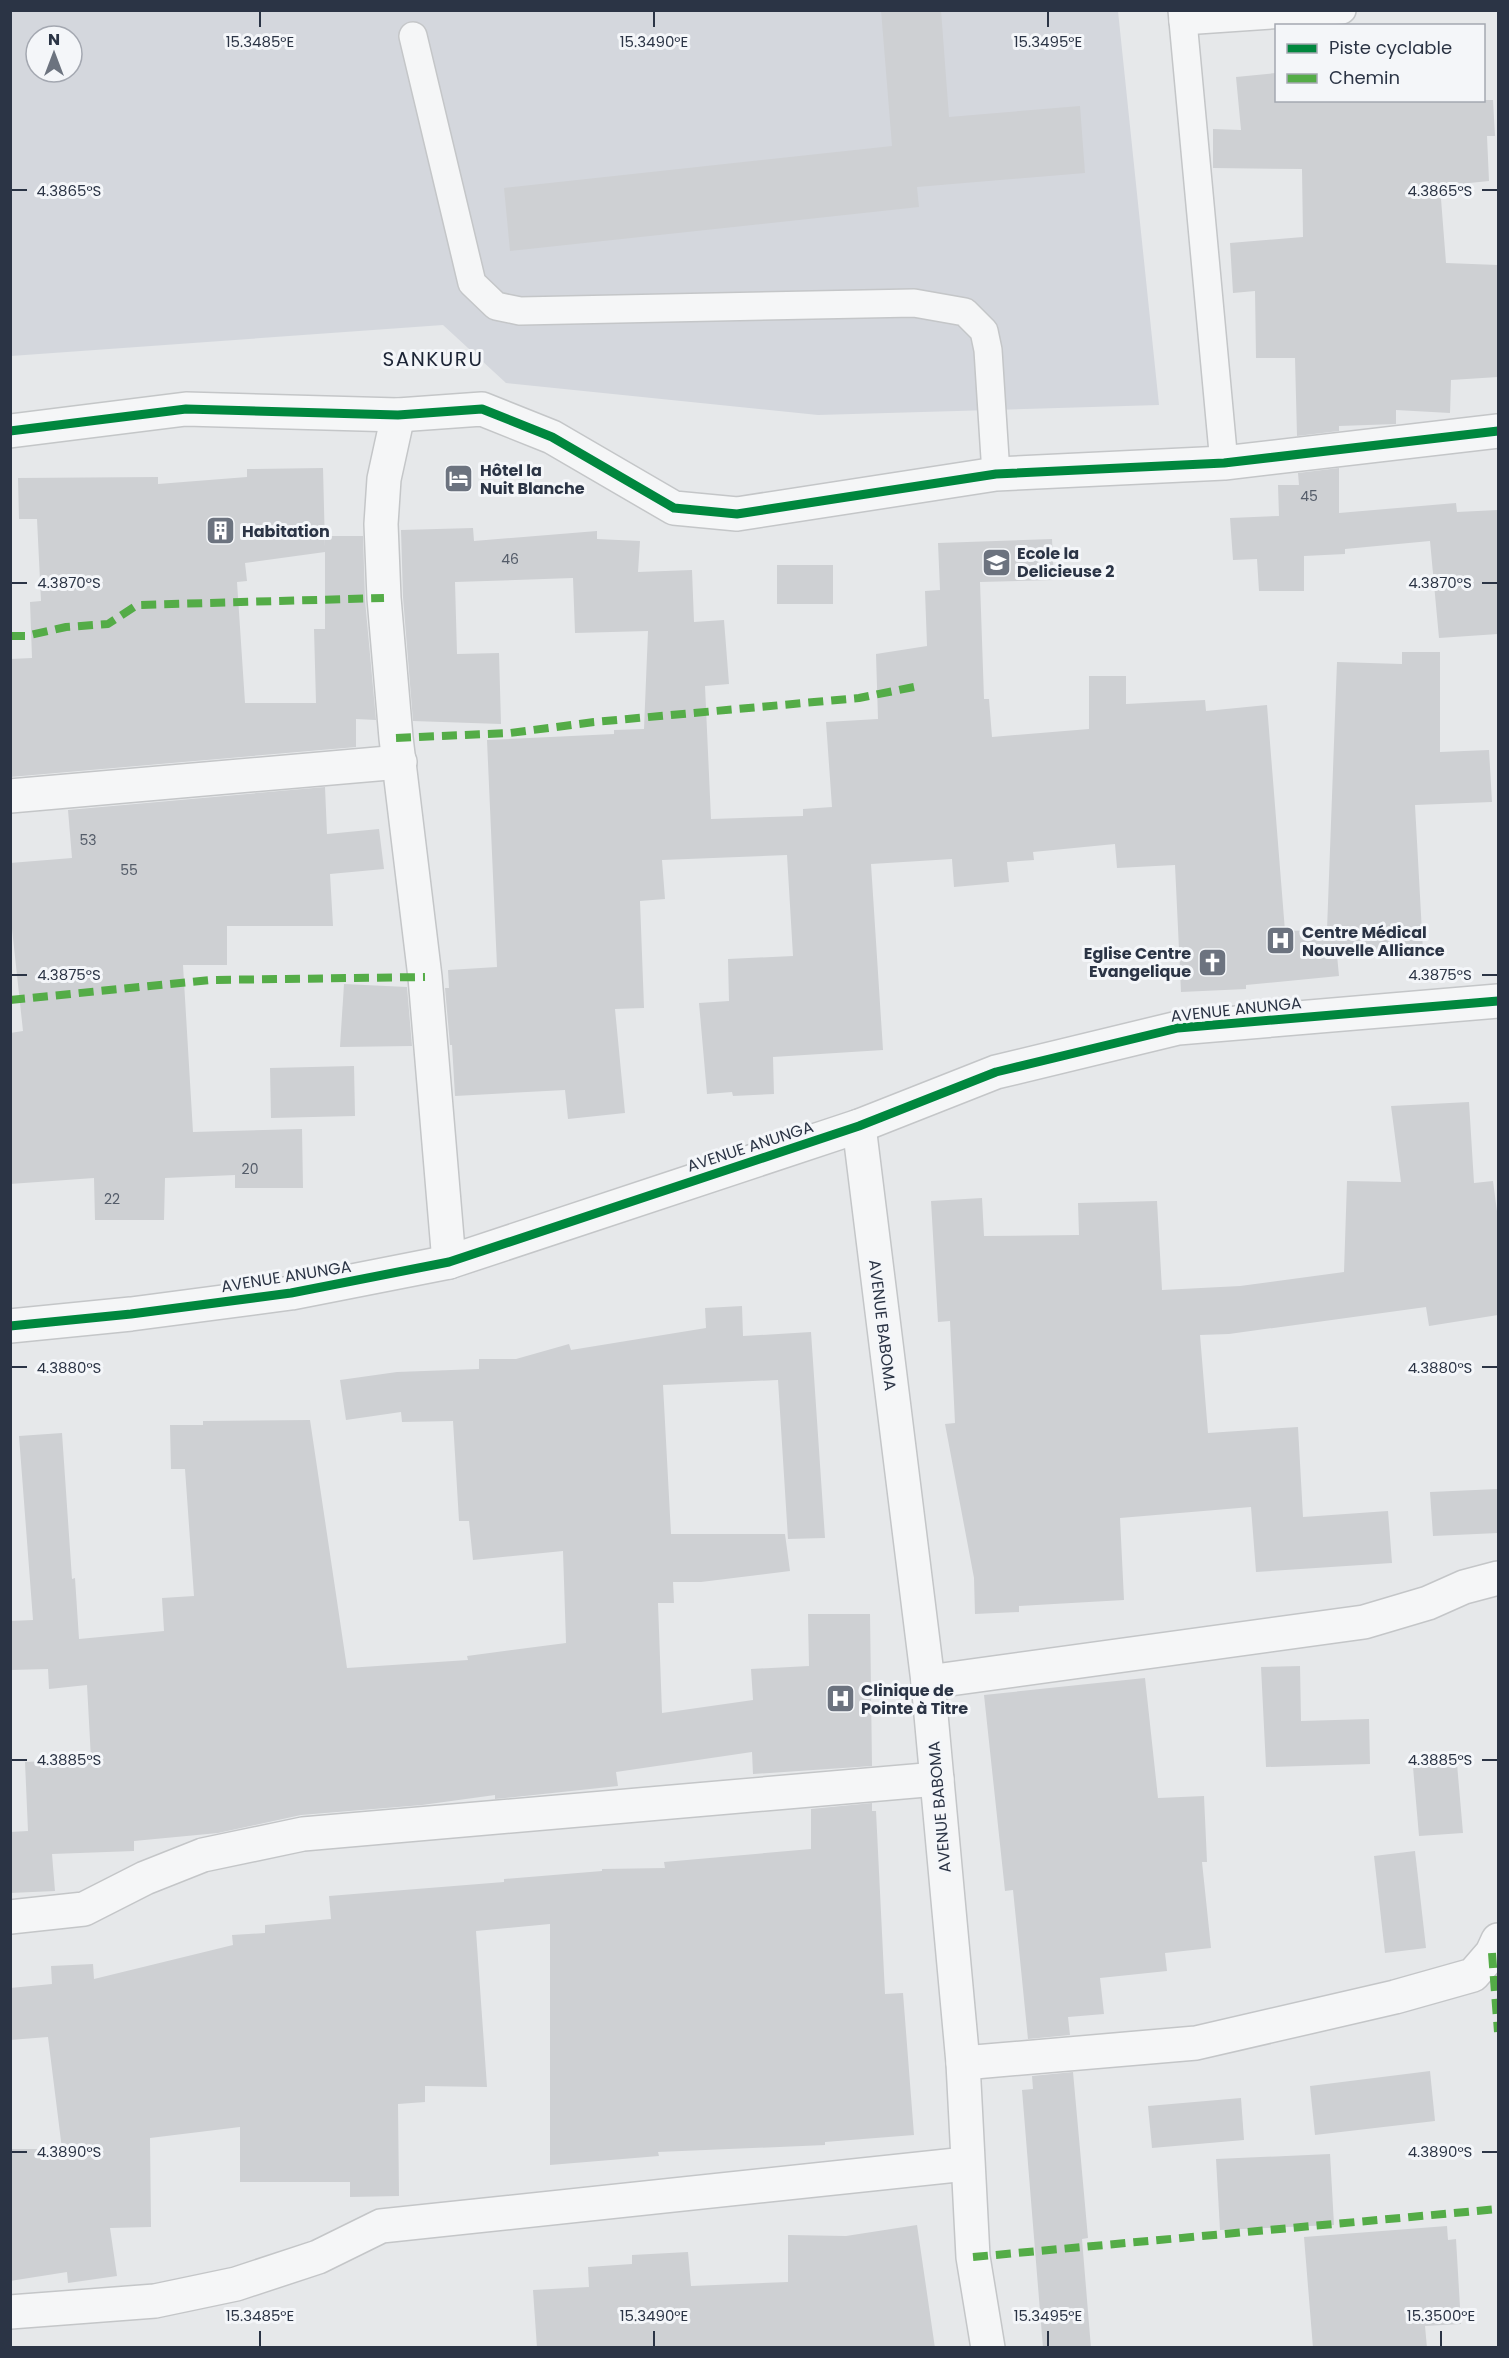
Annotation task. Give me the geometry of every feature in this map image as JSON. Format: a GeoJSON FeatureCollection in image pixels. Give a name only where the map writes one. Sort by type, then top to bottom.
{"type":"FeatureCollection","features":[{"type":"Feature","properties":{"kind":"street"},"geometry":{"type":"LineString","coordinates":[[10,431],[186,409],[398,415],[482,409],[552,437],[674,508],[736,514],[996,474],[1224,463],[1498,431]]}},
{"type":"Feature","properties":{"kind":"street"},"geometry":{"type":"LineString","coordinates":[[398,415],[384,479],[381,524],[388,649],[425,977],[449,1262]]}},
{"type":"Feature","properties":{"kind":"street"},"geometry":{"type":"LineString","coordinates":[[10,796],[400,762]]}},
{"type":"Feature","properties":{"kind":"street","name":"AVENUE ANUNGA"},"geometry":{"type":"LineString","coordinates":[[10,1326],[131,1314],[291,1293],[449,1262],[859,1126],[996,1072],[1178,1028],[1498,1001]]}},
{"type":"Feature","properties":{"kind":"street","name":"AVENUE BABOMA"},"geometry":{"type":"LineString","coordinates":[[859,1126],[928,1682],[963,2063],[966,2164],[973,2257],[988,2348]]}},
{"type":"Feature","properties":{"kind":"street"},"geometry":{"type":"LineString","coordinates":[[928,1682],[1364,1622],[1428,1604],[1464,1587],[1498,1578]]}},
{"type":"Feature","properties":{"kind":"street"},"geometry":{"type":"LineString","coordinates":[[10,1917],[84,1909],[145,1878],[203,1855],[303,1834],[937,1779]]}},
{"type":"Feature","properties":{"kind":"street"},"geometry":{"type":"LineString","coordinates":[[963,2063],[1196,2043],[1395,1997],[1473,1975],[1492,1953],[1498,1940]]}},
{"type":"Feature","properties":{"kind":"street"},"geometry":{"type":"LineString","coordinates":[[10,2313],[155,2301],[236,2284],[318,2257],[381,2226],[966,2164]]}},
{"type":"Feature","properties":{"kind":"lane"},"geometry":{"type":"LineString","coordinates":[[1224,463],[1182,16],[1342,10]]}},
{"type":"Feature","properties":{"kind":"lane"},"geometry":{"type":"LineString","coordinates":[[413,36],[472,283],[496,306],[520,311],[914,303],[965,312],[984,331],[988,351],[996,474]]}},
{"type":"Feature","properties":{"kind":"shaded area"},"geometry":{"type":"Polygon","coordinates":[[[11,11],[1118,11],[1159,405],[818,415],[506,383],[443,325],[11,356],[11,11]]]}},
{"type":"Feature","properties":{"kind":"building"},"geometry":{"type":"Polygon","coordinates":[[[881,10],[941,10],[949,117],[1080,106],[1085,173],[917,187],[919,207],[510,251],[504,188],[892,146],[881,10]]]}},
{"type":"Feature","properties":{"kind":"building"},"geometry":{"type":"Polygon","coordinates":[[[1275,73],[1275,102],[1485,102],[1485,100],[1493,100],[1495,136],[1487,136],[1489,181],[1440,186],[1446,263],[1498,265],[1498,377],[1451,380],[1450,413],[1396,410],[1396,424],[1339,426],[1339,431],[1297,436],[1295,358],[1256,358],[1255,291],[1233,293],[1230,243],[1303,237],[1302,169],[1213,168],[1213,129],[1241,130],[1236,77],[1275,73]]]}},
{"type":"Feature","properties":{"kind":"building"},"geometry":{"type":"Polygon","coordinates":[[[323,468],[325,547],[325,536],[363,536],[365,600],[376,720],[356,719],[356,747],[10,777],[10,659],[32,658],[30,602],[41,601],[37,519],[19,519],[18,478],[158,477],[158,484],[247,477],[247,469],[323,468]],[[325,552],[245,563],[247,581],[237,582],[245,703],[316,703],[314,629],[325,629],[325,552]]]}},
{"type":"Feature","properties":{"kind":"building"},"geometry":{"type":"Polygon","coordinates":[[[1339,468],[1339,513],[1456,503],[1457,512],[1498,510],[1498,634],[1439,638],[1430,541],[1345,549],[1345,554],[1304,556],[1304,591],[1259,591],[1257,559],[1233,560],[1230,518],[1279,516],[1278,485],[1299,485],[1298,473],[1339,468]]]}},
{"type":"Feature","properties":{"kind":"building"},"geometry":{"type":"Polygon","coordinates":[[[473,528],[474,541],[597,531],[597,539],[640,541],[638,572],[692,570],[694,622],[724,620],[729,684],[705,686],[711,819],[803,816],[803,809],[832,807],[826,722],[878,719],[876,654],[927,646],[925,591],[940,590],[938,543],[1052,539],[1054,580],[980,582],[984,699],[989,699],[992,737],[1089,729],[1089,676],[1126,676],[1126,704],[1205,700],[1206,711],[1267,705],[1285,931],[1327,930],[1337,662],[1402,664],[1402,652],[1440,652],[1440,752],[1489,750],[1492,802],[1415,805],[1423,951],[1337,955],[1339,976],[1246,985],[1246,989],[1181,992],[1175,865],[1117,868],[1115,844],[1033,852],[1034,860],[1007,862],[1009,882],[954,887],[952,859],[871,864],[883,1050],[773,1057],[774,1094],[733,1096],[732,1092],[707,1094],[699,1003],[729,1001],[728,959],[793,956],[787,855],[662,860],[665,899],[640,901],[644,1008],[615,1009],[625,1113],[568,1119],[565,1090],[455,1096],[445,988],[449,988],[448,970],[497,967],[487,740],[614,734],[614,730],[644,729],[648,631],[575,633],[573,578],[455,582],[457,654],[499,653],[501,724],[413,721],[403,597],[401,530],[473,528]]]}},
{"type":"Feature","properties":{"kind":"building"},"geometry":{"type":"Polygon","coordinates":[[[777,565],[833,565],[833,604],[777,604],[777,565]]]}},
{"type":"Feature","properties":{"kind":"building"},"geometry":{"type":"Polygon","coordinates":[[[325,787],[327,834],[379,829],[384,869],[330,874],[333,926],[227,926],[227,965],[183,965],[193,1132],[302,1129],[303,1188],[235,1188],[235,1175],[165,1178],[164,1220],[95,1220],[94,1178],[10,1184],[10,1033],[23,1031],[10,910],[10,863],[72,858],[68,810],[325,787]]]}},
{"type":"Feature","properties":{"kind":"building"},"geometry":{"type":"Polygon","coordinates":[[[344,984],[407,987],[412,1046],[340,1047],[344,984]]]}},
{"type":"Feature","properties":{"kind":"building"},"geometry":{"type":"Polygon","coordinates":[[[354,1066],[355,1116],[271,1118],[270,1068],[354,1066]]]}},
{"type":"Feature","properties":{"kind":"building"},"geometry":{"type":"Polygon","coordinates":[[[1469,1102],[1474,1183],[1493,1181],[1498,1219],[1498,1315],[1429,1326],[1426,1307],[1229,1334],[1200,1335],[1208,1433],[1298,1427],[1303,1517],[1388,1511],[1392,1563],[1256,1572],[1251,1507],[1120,1518],[1124,1600],[1019,1606],[1019,1612],[975,1614],[974,1578],[945,1424],[955,1423],[950,1321],[938,1322],[931,1201],[982,1198],[984,1236],[1079,1235],[1078,1203],[1157,1201],[1162,1290],[1240,1286],[1344,1272],[1347,1181],[1401,1182],[1391,1106],[1469,1102]]]}},
{"type":"Feature","properties":{"kind":"building"},"geometry":{"type":"Polygon","coordinates":[[[742,1306],[743,1336],[811,1332],[825,1538],[788,1539],[778,1380],[663,1385],[671,1534],[785,1534],[790,1571],[701,1582],[673,1582],[674,1603],[658,1603],[662,1713],[753,1700],[751,1669],[809,1666],[808,1614],[870,1614],[872,1766],[753,1774],[752,1752],[616,1772],[618,1786],[495,1799],[495,1795],[422,1805],[301,1815],[218,1833],[134,1841],[134,1851],[52,1854],[55,1891],[10,1893],[10,1832],[28,1831],[25,1762],[91,1759],[87,1685],[49,1689],[48,1669],[10,1670],[10,1621],[33,1620],[19,1436],[62,1433],[72,1579],[75,1578],[79,1639],[164,1631],[162,1598],[194,1596],[185,1469],[171,1469],[170,1425],[203,1425],[203,1421],[310,1420],[347,1668],[468,1660],[467,1656],[566,1643],[563,1551],[473,1560],[469,1521],[459,1521],[453,1421],[402,1422],[401,1412],[346,1420],[340,1380],[397,1372],[479,1369],[479,1359],[516,1359],[569,1344],[571,1350],[706,1328],[705,1308],[742,1306]]]}},
{"type":"Feature","properties":{"kind":"building"},"geometry":{"type":"Polygon","coordinates":[[[1498,1489],[1498,1533],[1433,1536],[1430,1492],[1498,1489]]]}},
{"type":"Feature","properties":{"kind":"building"},"geometry":{"type":"Polygon","coordinates":[[[1300,1666],[1301,1721],[1369,1719],[1370,1764],[1266,1767],[1261,1667],[1300,1666]]]}},
{"type":"Feature","properties":{"kind":"building"},"geometry":{"type":"Polygon","coordinates":[[[1145,1678],[1158,1798],[1204,1796],[1207,1862],[1202,1862],[1211,1948],[1165,1953],[1167,1971],[1100,1978],[1104,2014],[1068,2017],[1070,2035],[1028,2039],[1013,1890],[1005,1891],[984,1695],[1145,1678]]]}},
{"type":"Feature","properties":{"kind":"building"},"geometry":{"type":"Polygon","coordinates":[[[1457,1764],[1463,1833],[1419,1836],[1413,1767],[1457,1764]]]}},
{"type":"Feature","properties":{"kind":"building"},"geometry":{"type":"Polygon","coordinates":[[[872,1803],[872,1811],[876,1811],[885,1994],[903,1993],[914,2135],[825,2142],[825,2145],[658,2152],[659,2156],[550,2165],[550,1924],[476,1931],[487,2087],[425,2086],[425,2102],[398,2104],[399,2196],[350,2197],[350,2182],[240,2182],[240,2127],[150,2138],[151,2227],[110,2228],[117,2276],[68,2283],[67,2272],[10,2281],[10,2149],[62,2149],[48,2037],[10,2040],[10,1988],[52,1984],[51,1966],[93,1964],[94,1979],[233,1945],[232,1935],[265,1933],[265,1925],[331,1919],[329,1896],[504,1882],[504,1879],[602,1871],[602,1869],[665,1868],[664,1862],[811,1849],[811,1809],[872,1803]]]}},
{"type":"Feature","properties":{"kind":"building"},"geometry":{"type":"Polygon","coordinates":[[[1415,1851],[1426,1948],[1385,1953],[1374,1856],[1415,1851]]]}},
{"type":"Feature","properties":{"kind":"building"},"geometry":{"type":"Polygon","coordinates":[[[1430,2071],[1435,2121],[1315,2135],[1310,2086],[1430,2071]]]}},
{"type":"Feature","properties":{"kind":"building"},"geometry":{"type":"Polygon","coordinates":[[[1073,2072],[1088,2238],[1082,2239],[1091,2348],[1043,2348],[1022,2090],[1033,2089],[1032,2076],[1073,2072]]]}},
{"type":"Feature","properties":{"kind":"building"},"geometry":{"type":"Polygon","coordinates":[[[1241,2098],[1244,2140],[1152,2148],[1148,2106],[1241,2098]]]}},
{"type":"Feature","properties":{"kind":"building"},"geometry":{"type":"Polygon","coordinates":[[[1330,2154],[1334,2225],[1220,2230],[1216,2159],[1330,2154]]]}},
{"type":"Feature","properties":{"kind":"building"},"geometry":{"type":"Polygon","coordinates":[[[917,2225],[935,2348],[537,2348],[533,2290],[589,2287],[588,2267],[632,2264],[632,2255],[688,2252],[691,2286],[788,2282],[788,2235],[846,2236],[917,2225]]]}},
{"type":"Feature","properties":{"kind":"building"},"geometry":{"type":"Polygon","coordinates":[[[1447,2226],[1448,2240],[1456,2239],[1461,2324],[1425,2326],[1427,2348],[1313,2348],[1304,2237],[1447,2226]]]}},
{"type":"Feature","properties":{"kind":"marked path"},"geometry":{"type":"LineString","coordinates":[[10,636],[26,636],[66,627],[108,624],[137,605],[384,598]]}},
{"type":"Feature","properties":{"kind":"marked path"},"geometry":{"type":"LineString","coordinates":[[396,738],[510,733],[594,722],[859,698],[919,686]]}},
{"type":"Feature","properties":{"kind":"marked path"},"geometry":{"type":"LineString","coordinates":[[10,1000],[210,980],[425,977]]}},
{"type":"Feature","properties":{"kind":"marked path"},"geometry":{"type":"LineString","coordinates":[[1492,1953],[1498,2032]]}},
{"type":"Feature","properties":{"kind":"marked path"},"geometry":{"type":"LineString","coordinates":[[973,2257],[1498,2209]]}},
{"type":"Feature","properties":{"kind":"cycle path"},"geometry":{"type":"LineString","coordinates":[[10,431],[186,409],[398,415],[482,409],[552,437],[674,508],[737,514],[996,474],[1224,463],[1498,431]]}},
{"type":"Feature","properties":{"kind":"cycle path"},"geometry":{"type":"LineString","coordinates":[[10,1326],[131,1314],[291,1293],[449,1262],[859,1126],[996,1072],[1178,1028],[1498,1001]]}},
{"type":"Feature","properties":{"kind":"place","name":"Hôtel la Nuit Blanche"},"geometry":{"type":"Point","coordinates":[459,479]}},
{"type":"Feature","properties":{"kind":"place","name":"Habitation"},"geometry":{"type":"Point","coordinates":[221,531]}},
{"type":"Feature","properties":{"kind":"place","name":"Ecole la Delicieuse 2"},"geometry":{"type":"Point","coordinates":[996,562]}},
{"type":"Feature","properties":{"kind":"place","name":"Centre Médical Nouvelle Alliance"},"geometry":{"type":"Point","coordinates":[1281,941]}},
{"type":"Feature","properties":{"kind":"place","name":"Eglise Centre Evangelique"},"geometry":{"type":"Point","coordinates":[1212,962]}},
{"type":"Feature","properties":{"kind":"place","name":"Clinique de Pointe à Titre"},"geometry":{"type":"Point","coordinates":[840,1699]}},
{"type":"Feature","properties":{"kind":"district","name":"SANKURU"},"geometry":{"type":"Point","coordinates":[433,359]}}]}
